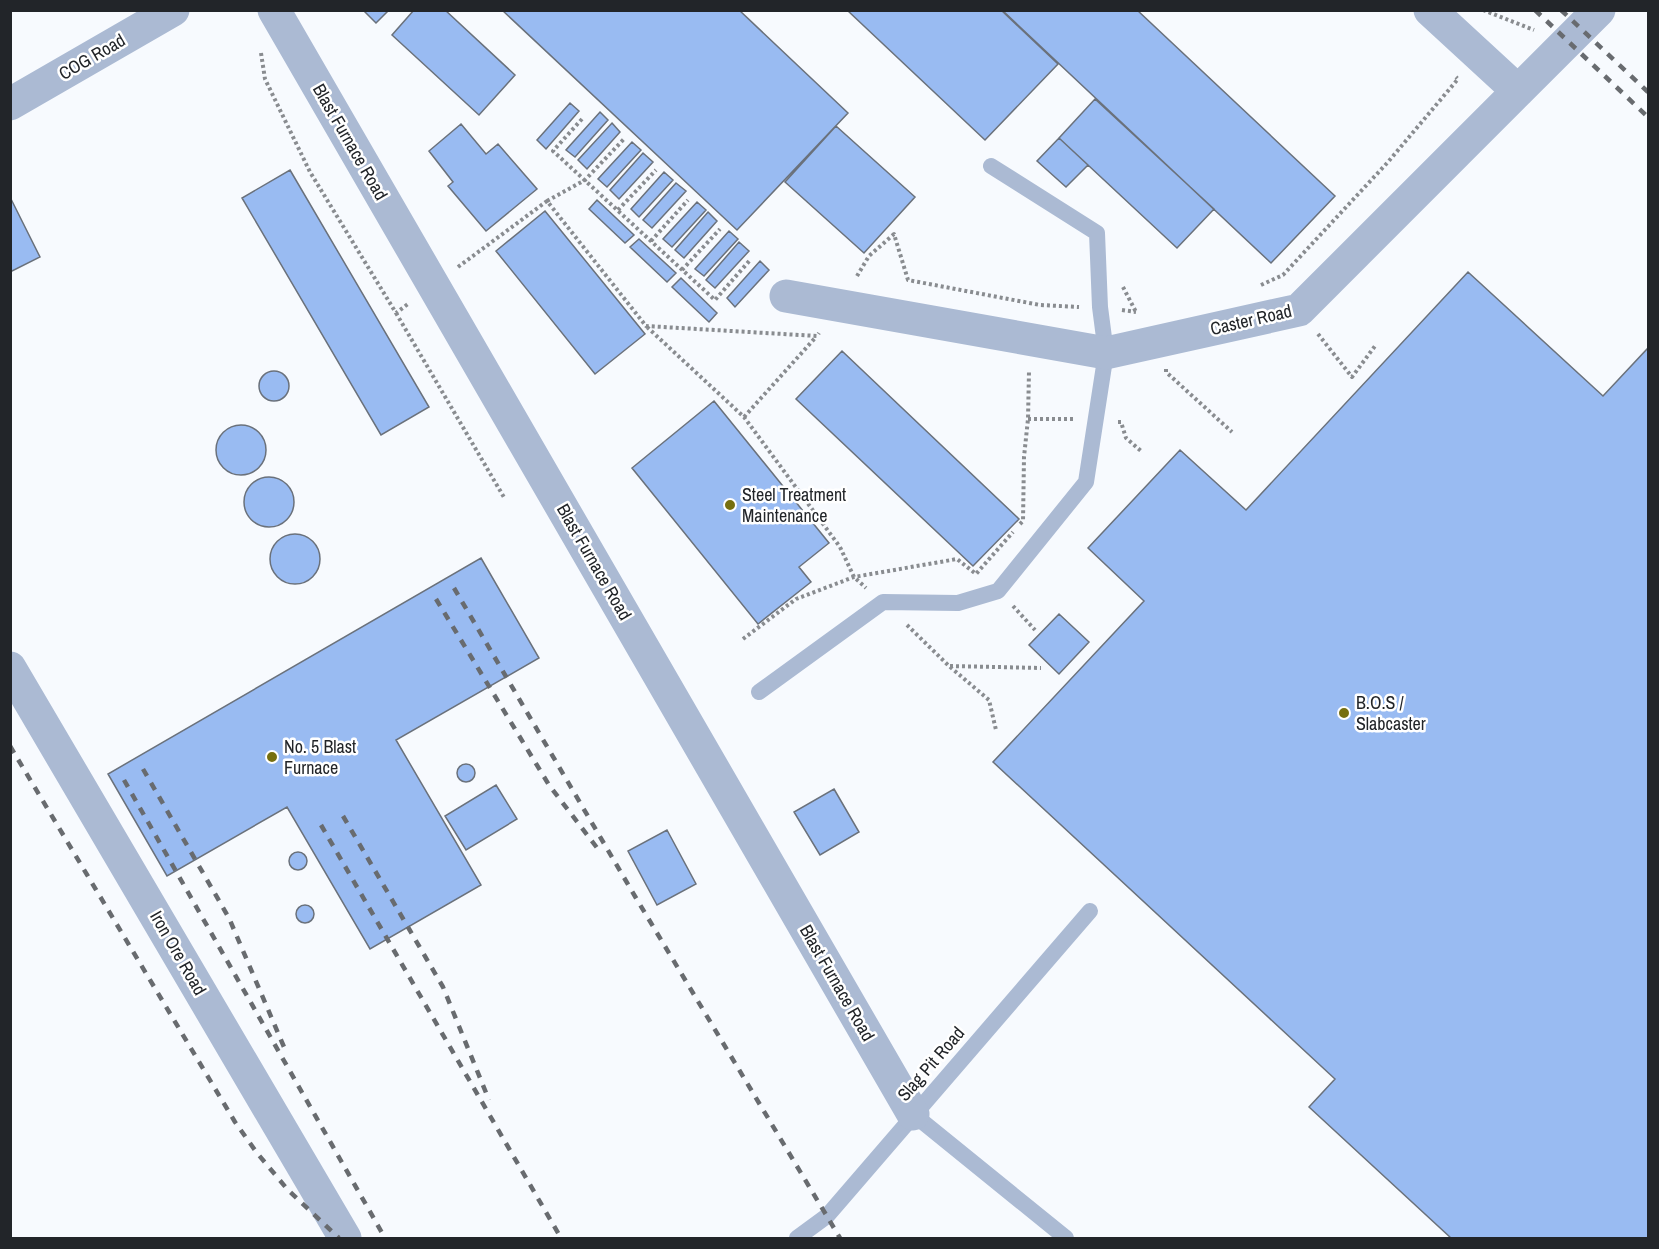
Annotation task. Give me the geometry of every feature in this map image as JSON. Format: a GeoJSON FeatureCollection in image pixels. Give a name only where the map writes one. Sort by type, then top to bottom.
{"type":"FeatureCollection","features":[{"type":"Feature","properties":{"kind":"street","name":"COG Road"},"geometry":{"type":"LineString","coordinates":[[10,104],[173,10]]}},
{"type":"Feature","properties":{"kind":"street","name":"Blast Furnace Road"},"geometry":{"type":"LineString","coordinates":[[274,10],[913,1114]]}},
{"type":"Feature","properties":{"kind":"street"},"geometry":{"type":"LineString","coordinates":[[1430,10],[1518,91]]}},
{"type":"Feature","properties":{"kind":"street","name":"Caster Road"},"geometry":{"type":"LineString","coordinates":[[786,296],[1106,353],[1299,310],[1599,10]]}},
{"type":"Feature","properties":{"kind":"street","name":"Iron Ore Road"},"geometry":{"type":"LineString","coordinates":[[10,668],[345,1239]]}},
{"type":"Feature","properties":{"kind":"lane"},"geometry":{"type":"LineString","coordinates":[[759,692],[883,602],[958,603],[998,591],[1086,482],[1106,353],[1100,307],[1097,233],[991,166]]}},
{"type":"Feature","properties":{"kind":"lane","name":"Slag Pit Road"},"geometry":{"type":"LineString","coordinates":[[797,1239],[827,1216],[1090,911]]}},
{"type":"Feature","properties":{"kind":"lane"},"geometry":{"type":"LineString","coordinates":[[913,1114],[1066,1239]]}},
{"type":"Feature","properties":{"kind":"path"},"geometry":{"type":"LineString","coordinates":[[1483,10],[1535,31],[1541,26]]}},
{"type":"Feature","properties":{"kind":"path"},"geometry":{"type":"LineString","coordinates":[[1253,289],[1282,275],[1388,162],[1458,79],[1441,64],[1461,39]]}},
{"type":"Feature","properties":{"kind":"path"},"geometry":{"type":"LineString","coordinates":[[261,49],[265,79],[310,172],[505,499]]}},
{"type":"Feature","properties":{"kind":"path"},"geometry":{"type":"LineString","coordinates":[[582,119],[553,151],[715,300],[752,259]]}},
{"type":"Feature","properties":{"kind":"path"},"geometry":{"type":"LineString","coordinates":[[396,313],[547,201],[585,180],[624,139]]}},
{"type":"Feature","properties":{"kind":"path"},"geometry":{"type":"LineString","coordinates":[[618,210],[656,170]]}},
{"type":"Feature","properties":{"kind":"path"},"geometry":{"type":"LineString","coordinates":[[651,241],[688,200]]}},
{"type":"Feature","properties":{"kind":"path"},"geometry":{"type":"LineString","coordinates":[[547,201],[646,326],[744,417],[840,547],[854,577],[989,700],[996,729]]}},
{"type":"Feature","properties":{"kind":"path"},"geometry":{"type":"LineString","coordinates":[[682,270],[720,229]]}},
{"type":"Feature","properties":{"kind":"path"},"geometry":{"type":"LineString","coordinates":[[744,417],[817,336],[869,256],[894,234],[908,280],[1040,305],[1100,307],[1136,312],[1123,285]]}},
{"type":"Feature","properties":{"kind":"path"},"geometry":{"type":"LineString","coordinates":[[1282,275],[1299,310],[1352,377],[1375,346]]}},
{"type":"Feature","properties":{"kind":"path"},"geometry":{"type":"LineString","coordinates":[[743,639],[796,599],[854,577],[957,559],[976,574],[1023,521],[1030,340],[1040,305]]}},
{"type":"Feature","properties":{"kind":"path"},"geometry":{"type":"LineString","coordinates":[[646,326],[817,336]]}},
{"type":"Feature","properties":{"kind":"path"},"geometry":{"type":"LineString","coordinates":[[1163,340],[1166,372],[1232,432]]}},
{"type":"Feature","properties":{"kind":"path"},"geometry":{"type":"LineString","coordinates":[[950,666],[1041,668]]}},
{"type":"Feature","properties":{"kind":"building"},"geometry":{"type":"Polygon","coordinates":[[[363,10],[389,10],[376,23],[363,10]]]}},
{"type":"Feature","properties":{"kind":"building"},"geometry":{"type":"Polygon","coordinates":[[[414,10],[445,10],[515,75],[479,115],[392,35],[414,10]]]}},
{"type":"Feature","properties":{"kind":"building"},"geometry":{"type":"Polygon","coordinates":[[[502,10],[739,10],[848,113],[737,230],[502,10]]]}},
{"type":"Feature","properties":{"kind":"building"},"geometry":{"type":"Polygon","coordinates":[[[847,10],[1001,10],[1058,64],[985,140],[847,10]]]}},
{"type":"Feature","properties":{"kind":"building"},"geometry":{"type":"Polygon","coordinates":[[[1002,10],[1137,10],[1335,196],[1271,263],[1002,10]]]}},
{"type":"Feature","properties":{"kind":"building"},"geometry":{"type":"Polygon","coordinates":[[[1095,99],[1214,209],[1177,248],[1059,138],[1095,99]]]}},
{"type":"Feature","properties":{"kind":"building"},"geometry":{"type":"Polygon","coordinates":[[[570,103],[579,111],[546,149],[537,140],[570,103]]]}},
{"type":"Feature","properties":{"kind":"building"},"geometry":{"type":"Polygon","coordinates":[[[600,112],[608,120],[575,157],[566,150],[600,112]]]}},
{"type":"Feature","properties":{"kind":"building"},"geometry":{"type":"Polygon","coordinates":[[[612,123],[620,132],[587,169],[578,160],[612,123]]]}},
{"type":"Feature","properties":{"kind":"building"},"geometry":{"type":"Polygon","coordinates":[[[461,124],[486,154],[498,144],[537,189],[486,231],[448,186],[453,182],[429,151],[461,124]]]}},
{"type":"Feature","properties":{"kind":"building"},"geometry":{"type":"Polygon","coordinates":[[[836,126],[915,197],[864,253],[785,182],[836,126]]]}},
{"type":"Feature","properties":{"kind":"building"},"geometry":{"type":"Polygon","coordinates":[[[1059,138],[1088,165],[1066,187],[1037,161],[1059,138]]]}},
{"type":"Feature","properties":{"kind":"building"},"geometry":{"type":"Polygon","coordinates":[[[632,142],[641,150],[607,187],[598,179],[632,142]]]}},
{"type":"Feature","properties":{"kind":"building"},"geometry":{"type":"Polygon","coordinates":[[[643,153],[653,162],[619,199],[610,190],[643,153]]]}},
{"type":"Feature","properties":{"kind":"building"},"geometry":{"type":"Polygon","coordinates":[[[290,170],[429,407],[381,435],[242,198],[290,170]]]}},
{"type":"Feature","properties":{"kind":"building"},"geometry":{"type":"Polygon","coordinates":[[[664,172],[673,180],[639,217],[631,209],[664,172]]]}},
{"type":"Feature","properties":{"kind":"building"},"geometry":{"type":"Polygon","coordinates":[[[676,183],[686,191],[652,228],[643,220],[676,183]]]}},
{"type":"Feature","properties":{"kind":"building"},"geometry":{"type":"Polygon","coordinates":[[[10,197],[40,257],[10,272],[10,197]]]}},
{"type":"Feature","properties":{"kind":"building"},"geometry":{"type":"Polygon","coordinates":[[[597,200],[634,235],[625,243],[589,209],[597,200]]]}},
{"type":"Feature","properties":{"kind":"building"},"geometry":{"type":"Polygon","coordinates":[[[697,202],[706,210],[672,247],[663,239],[697,202]]]}},
{"type":"Feature","properties":{"kind":"building"},"geometry":{"type":"Polygon","coordinates":[[[545,211],[645,334],[595,374],[496,251],[545,211]]]}},
{"type":"Feature","properties":{"kind":"building"},"geometry":{"type":"Polygon","coordinates":[[[708,212],[717,221],[684,258],[675,250],[708,212]]]}},
{"type":"Feature","properties":{"kind":"building"},"geometry":{"type":"Polygon","coordinates":[[[729,231],[738,239],[704,276],[695,269],[729,231]]]}},
{"type":"Feature","properties":{"kind":"building"},"geometry":{"type":"Polygon","coordinates":[[[639,239],[676,273],[667,282],[630,247],[639,239]]]}},
{"type":"Feature","properties":{"kind":"building"},"geometry":{"type":"Polygon","coordinates":[[[739,242],[749,251],[715,288],[706,280],[739,242]]]}},
{"type":"Feature","properties":{"kind":"building"},"geometry":{"type":"Polygon","coordinates":[[[760,261],[769,270],[735,307],[727,298],[760,261]]]}},
{"type":"Feature","properties":{"kind":"building","name":"B.O.S / Slabcaster"},"geometry":{"type":"Polygon","coordinates":[[[1468,272],[1603,396],[1648,348],[1648,1238],[1451,1238],[1309,1107],[1335,1079],[993,762],[1144,601],[1088,548],[1180,450],[1246,510],[1468,272]]]}},
{"type":"Feature","properties":{"kind":"building"},"geometry":{"type":"Polygon","coordinates":[[[681,278],[717,313],[709,322],[672,287],[681,278]]]}},
{"type":"Feature","properties":{"kind":"building"},"geometry":{"type":"Polygon","coordinates":[[[842,351],[1019,519],[973,566],[796,399],[842,351]]]}},
{"type":"Feature","properties":{"kind":"building"},"geometry":{"type":"Polygon","coordinates":[[[274,371],[280,372],[288,380],[288,392],[280,400],[274,401],[268,400],[260,392],[259,386],[260,380],[268,372],[274,371]]]}},
{"type":"Feature","properties":{"kind":"building","name":"Steel Treatment Maintenance"},"geometry":{"type":"Polygon","coordinates":[[[714,401],[829,543],[799,567],[811,582],[758,624],[632,468],[714,401]]]}},
{"type":"Feature","properties":{"kind":"building"},"geometry":{"type":"Polygon","coordinates":[[[241,425],[259,432],[266,450],[259,468],[241,475],[223,468],[216,450],[223,432],[241,425]]]}},
{"type":"Feature","properties":{"kind":"building"},"geometry":{"type":"Polygon","coordinates":[[[264,477],[274,477],[287,484],[294,497],[294,507],[287,520],[274,527],[264,527],[255,523],[248,516],[244,507],[244,497],[248,488],[255,481],[264,477]]]}},
{"type":"Feature","properties":{"kind":"building"},"geometry":{"type":"Polygon","coordinates":[[[295,534],[313,541],[320,559],[313,577],[295,584],[277,577],[270,559],[277,541],[295,534]]]}},
{"type":"Feature","properties":{"kind":"building","name":"No. 5 Blast Furnace"},"geometry":{"type":"Polygon","coordinates":[[[481,558],[539,658],[396,740],[481,885],[370,949],[287,807],[167,876],[108,774],[481,558]]]}},
{"type":"Feature","properties":{"kind":"building"},"geometry":{"type":"Polygon","coordinates":[[[1059,614],[1089,642],[1059,674],[1029,645],[1059,614]]]}},
{"type":"Feature","properties":{"kind":"building"},"geometry":{"type":"Polygon","coordinates":[[[462,764],[470,764],[475,769],[473,780],[462,782],[457,777],[457,769],[462,764]]]}},
{"type":"Feature","properties":{"kind":"building"},"geometry":{"type":"Polygon","coordinates":[[[496,785],[517,819],[466,850],[445,816],[496,785]]]}},
{"type":"Feature","properties":{"kind":"building"},"geometry":{"type":"Polygon","coordinates":[[[834,789],[859,832],[820,855],[794,812],[834,789]]]}},
{"type":"Feature","properties":{"kind":"building"},"geometry":{"type":"Polygon","coordinates":[[[667,830],[696,884],[657,905],[628,851],[667,830]]]}},
{"type":"Feature","properties":{"kind":"building"},"geometry":{"type":"Polygon","coordinates":[[[294,852],[302,852],[307,857],[305,868],[294,870],[289,865],[289,857],[294,852]]]}},
{"type":"Feature","properties":{"kind":"building"},"geometry":{"type":"Polygon","coordinates":[[[301,905],[309,905],[314,910],[312,921],[301,923],[296,918],[296,910],[301,905]]]}},
{"type":"Feature","properties":{"kind":"railway"},"geometry":{"type":"LineString","coordinates":[[1535,10],[1648,117]]}},
{"type":"Feature","properties":{"kind":"railway"},"geometry":{"type":"LineString","coordinates":[[1561,10],[1648,92]]}},
{"type":"Feature","properties":{"kind":"railway"},"geometry":{"type":"LineString","coordinates":[[454,588],[840,1238]]}},
{"type":"Feature","properties":{"kind":"railway"},"geometry":{"type":"LineString","coordinates":[[436,599],[549,785],[601,853]]}},
{"type":"Feature","properties":{"kind":"railway"},"geometry":{"type":"LineString","coordinates":[[10,746],[235,1122],[288,1190],[339,1238]]}},
{"type":"Feature","properties":{"kind":"railway"},"geometry":{"type":"LineString","coordinates":[[143,769],[229,918],[284,1047]]}},
{"type":"Feature","properties":{"kind":"railway"},"geometry":{"type":"LineString","coordinates":[[124,780],[385,1238]]}},
{"type":"Feature","properties":{"kind":"railway"},"geometry":{"type":"LineString","coordinates":[[343,816],[443,987],[489,1100]]}},
{"type":"Feature","properties":{"kind":"railway"},"geometry":{"type":"LineString","coordinates":[[321,825],[561,1238]]}},
{"type":"Feature","properties":{"kind":"place","name":"Steel Treatment Maintenance"},"geometry":{"type":"Point","coordinates":[730,505]}},
{"type":"Feature","properties":{"kind":"place","name":"B.O.S / Slabcaster"},"geometry":{"type":"Point","coordinates":[1344,713]}},
{"type":"Feature","properties":{"kind":"place","name":"No. 5 Blast Furnace"},"geometry":{"type":"Point","coordinates":[272,757]}}]}
